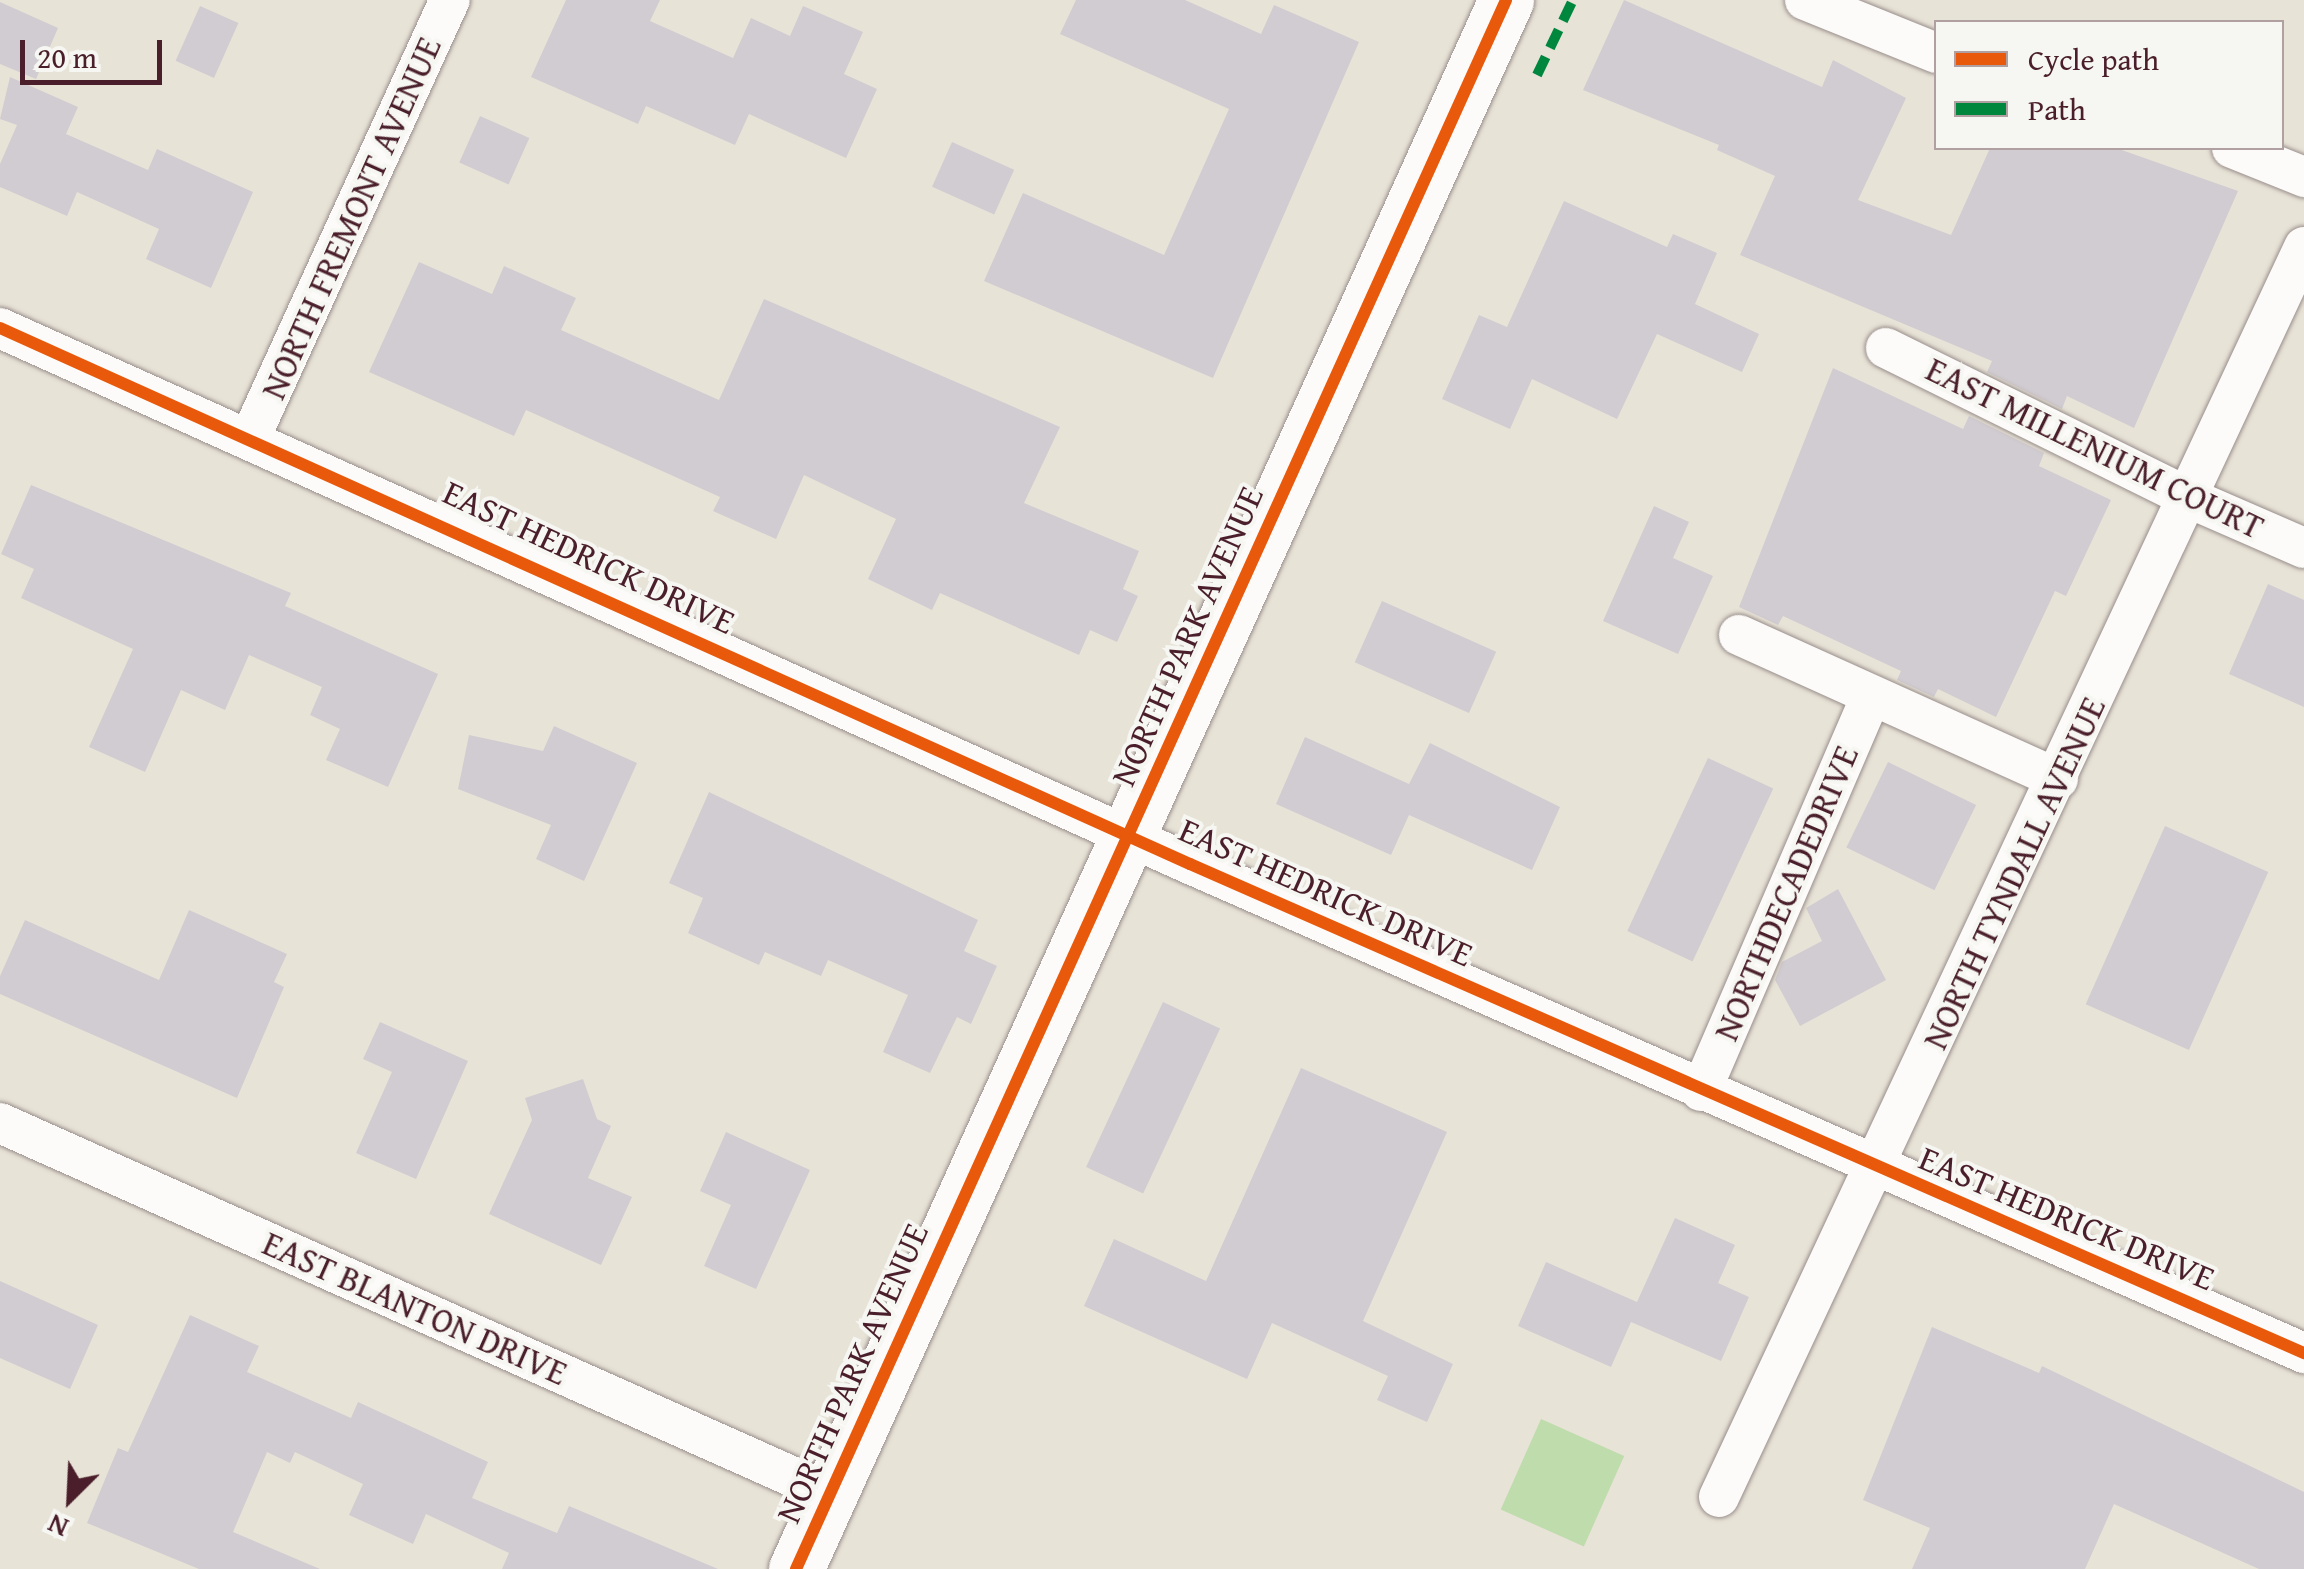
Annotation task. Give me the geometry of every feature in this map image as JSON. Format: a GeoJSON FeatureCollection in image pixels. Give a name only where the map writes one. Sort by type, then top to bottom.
{"type":"FeatureCollection","features":[{"type":"Feature","properties":{"kind":"street","name":"NORTH FREMONT AVENUE"},"geometry":{"type":"LineString","coordinates":[[251,436],[450,0]]}},
{"type":"Feature","properties":{"kind":"street","name":"NORTH PARK AVENUE"},"geometry":{"type":"LineString","coordinates":[[796,1569],[1506,0]]}},
{"type":"Feature","properties":{"kind":"street"},"geometry":{"type":"LineString","coordinates":[[1805,0],[1934,52]]}},
{"type":"Feature","properties":{"kind":"street"},"geometry":{"type":"LineString","coordinates":[[2237,150],[2304,178]]}},
{"type":"Feature","properties":{"kind":"street","name":"NORTH TYNDALL AVENUE"},"geometry":{"type":"LineString","coordinates":[[1720,1497],[2304,247]]}},
{"type":"Feature","properties":{"kind":"street","name":"EAST HEDRICK DRIVE"},"geometry":{"type":"LineString","coordinates":[[0,328],[251,436],[1129,838],[2304,1353]]}},
{"type":"Feature","properties":{"kind":"street","name":"EAST MILLENIUM COURT"},"geometry":{"type":"LineString","coordinates":[[1886,348],[2188,498],[2304,548]]}},
{"type":"Feature","properties":{"kind":"street"},"geometry":{"type":"LineString","coordinates":[[1739,635],[2058,779]]}},
{"type":"Feature","properties":{"kind":"street","name":"NORTHDECADEDRIVE"},"geometry":{"type":"LineString","coordinates":[[1701,1090],[1871,696]]}},
{"type":"Feature","properties":{"kind":"street","name":"EAST BLANTON DRIVE"},"geometry":{"type":"LineString","coordinates":[[0,1123],[829,1492]]}},
{"type":"Feature","properties":{"kind":"green space"},"geometry":{"type":"Polygon","coordinates":[[[1541,1419],[1624,1456],[1584,1546],[1501,1509],[1541,1419]]]}},
{"type":"Feature","properties":{"kind":"building"},"geometry":{"type":"Polygon","coordinates":[[[566,0],[660,0],[650,21],[733,58],[751,18],[790,36],[803,6],[863,32],[844,74],[877,89],[846,158],[749,114],[735,145],[646,106],[638,124],[531,77],[566,0]]]}},
{"type":"Feature","properties":{"kind":"building"},"geometry":{"type":"Polygon","coordinates":[[[1076,0],[1185,0],[1261,34],[1274,5],[1359,42],[1213,378],[984,281],[1023,193],[1164,255],[1229,109],[1060,34],[1076,0]]]}},
{"type":"Feature","properties":{"kind":"building"},"geometry":{"type":"Polygon","coordinates":[[[1624,0],[1822,87],[1833,60],[1906,98],[1858,200],[1951,235],[1989,150],[2122,150],[2238,191],[2134,428],[2067,396],[2062,409],[1987,372],[1992,361],[1740,255],[1775,176],[1717,150],[1719,145],[1583,90],[1624,0]]]}},
{"type":"Feature","properties":{"kind":"building"},"geometry":{"type":"Polygon","coordinates":[[[0,2],[58,28],[36,79],[0,64],[0,2]]]}},
{"type":"Feature","properties":{"kind":"building"},"geometry":{"type":"Polygon","coordinates":[[[200,6],[238,23],[214,78],[176,61],[200,6]]]}},
{"type":"Feature","properties":{"kind":"building"},"geometry":{"type":"Polygon","coordinates":[[[10,77],[78,107],[66,134],[148,170],[157,149],[253,192],[211,288],[146,259],[159,229],[77,192],[67,216],[0,187],[0,164],[17,125],[0,119],[10,77]]]}},
{"type":"Feature","properties":{"kind":"building"},"geometry":{"type":"Polygon","coordinates":[[[480,116],[529,138],[509,185],[459,163],[480,116]]]}},
{"type":"Feature","properties":{"kind":"building"},"geometry":{"type":"Polygon","coordinates":[[[952,142],[1014,170],[994,214],[932,187],[952,142]]]}},
{"type":"Feature","properties":{"kind":"building"},"geometry":{"type":"Polygon","coordinates":[[[1564,201],[1667,247],[1673,234],[1717,253],[1695,304],[1759,334],[1742,372],[1657,334],[1617,419],[1532,379],[1510,429],[1442,399],[1479,315],[1507,327],[1564,201]]]}},
{"type":"Feature","properties":{"kind":"building"},"geometry":{"type":"Polygon","coordinates":[[[419,262],[492,294],[504,266],[576,298],[561,330],[719,400],[764,299],[1060,427],[1024,503],[1139,551],[1123,589],[1138,596],[1117,642],[1090,630],[1079,655],[940,593],[932,610],[868,579],[896,519],[804,475],[776,539],[713,511],[720,497],[526,410],[514,436],[369,372],[419,262]]]}},
{"type":"Feature","properties":{"kind":"building"},"geometry":{"type":"Polygon","coordinates":[[[1833,368],[1963,429],[1969,416],[2044,453],[2039,466],[2111,500],[2066,596],[2055,591],[1996,717],[1938,689],[1934,697],[1897,680],[1901,671],[1783,616],[1778,625],[1739,607],[1833,368]]]}},
{"type":"Feature","properties":{"kind":"building"},"geometry":{"type":"Polygon","coordinates":[[[31,485],[291,593],[285,606],[438,674],[388,787],[326,760],[340,729],[310,715],[322,687],[249,655],[225,710],[181,690],[145,772],[89,747],[133,649],[21,598],[34,569],[1,554],[31,485]]]}},
{"type":"Feature","properties":{"kind":"building"},"geometry":{"type":"Polygon","coordinates":[[[1654,506],[1689,522],[1673,558],[1713,576],[1678,654],[1603,621],[1654,506]]]}},
{"type":"Feature","properties":{"kind":"building"},"geometry":{"type":"Polygon","coordinates":[[[2268,584],[2304,600],[2304,707],[2229,674],[2268,584]]]}},
{"type":"Feature","properties":{"kind":"building"},"geometry":{"type":"Polygon","coordinates":[[[1382,601],[1496,652],[1469,713],[1355,662],[1382,601]]]}},
{"type":"Feature","properties":{"kind":"building"},"geometry":{"type":"Polygon","coordinates":[[[554,726],[637,763],[584,881],[536,859],[551,825],[458,789],[469,735],[543,751],[554,726]]]}},
{"type":"Feature","properties":{"kind":"building"},"geometry":{"type":"Polygon","coordinates":[[[1305,737],[1409,784],[1430,743],[1560,807],[1532,870],[1409,815],[1391,855],[1276,804],[1305,737]]]}},
{"type":"Feature","properties":{"kind":"building"},"geometry":{"type":"Polygon","coordinates":[[[1708,758],[1773,788],[1693,962],[1627,931],[1708,758]]]}},
{"type":"Feature","properties":{"kind":"building"},"geometry":{"type":"Polygon","coordinates":[[[1888,762],[1976,805],[1934,890],[1846,847],[1888,762]]]}},
{"type":"Feature","properties":{"kind":"building"},"geometry":{"type":"Polygon","coordinates":[[[709,792],[978,920],[964,951],[997,966],[971,1024],[957,1017],[930,1073],[883,1052],[908,995],[828,960],[821,976],[765,952],[759,965],[688,933],[703,898],[669,883],[709,792]]]}},
{"type":"Feature","properties":{"kind":"building"},"geometry":{"type":"Polygon","coordinates":[[[2165,826],[2268,872],[2189,1050],[2086,1004],[2165,826]]]}},
{"type":"Feature","properties":{"kind":"building"},"geometry":{"type":"Polygon","coordinates":[[[1838,889],[1886,980],[1800,1026],[1775,980],[1782,962],[1822,941],[1806,908],[1838,889]]]}},
{"type":"Feature","properties":{"kind":"building"},"geometry":{"type":"Polygon","coordinates":[[[189,910],[287,954],[274,982],[284,987],[237,1098],[0,994],[0,976],[25,920],[159,980],[189,910]]]}},
{"type":"Feature","properties":{"kind":"building"},"geometry":{"type":"Polygon","coordinates":[[[1163,1002],[1220,1029],[1143,1194],[1086,1167],[1163,1002]]]}},
{"type":"Feature","properties":{"kind":"building"},"geometry":{"type":"Polygon","coordinates":[[[380,1022],[468,1061],[416,1179],[356,1153],[392,1072],[363,1059],[380,1022]]]}},
{"type":"Feature","properties":{"kind":"building"},"geometry":{"type":"Polygon","coordinates":[[[1301,1068],[1447,1132],[1363,1321],[1453,1364],[1427,1422],[1377,1400],[1388,1376],[1272,1323],[1247,1379],[1084,1306],[1114,1239],[1206,1281],[1301,1068]]]}},
{"type":"Feature","properties":{"kind":"building"},"geometry":{"type":"Polygon","coordinates":[[[583,1079],[597,1119],[611,1126],[588,1178],[632,1197],[601,1265],[489,1214],[532,1120],[525,1098],[583,1079]]]}},
{"type":"Feature","properties":{"kind":"building"},"geometry":{"type":"Polygon","coordinates":[[[726,1132],[810,1170],[756,1289],[704,1266],[731,1205],[700,1191],[726,1132]]]}},
{"type":"Feature","properties":{"kind":"building"},"geometry":{"type":"Polygon","coordinates":[[[1675,1218],[1735,1245],[1718,1283],[1749,1297],[1721,1361],[1631,1322],[1611,1367],[1518,1326],[1546,1262],[1637,1302],[1675,1218]]]}},
{"type":"Feature","properties":{"kind":"building"},"geometry":{"type":"Polygon","coordinates":[[[0,1281],[98,1325],[70,1389],[0,1358],[0,1281]]]}},
{"type":"Feature","properties":{"kind":"building"},"geometry":{"type":"Polygon","coordinates":[[[190,1315],[259,1346],[247,1372],[351,1418],[358,1402],[488,1462],[472,1498],[557,1533],[569,1506],[718,1569],[502,1569],[509,1553],[426,1514],[413,1544],[349,1515],[363,1484],[295,1452],[290,1463],[267,1452],[233,1532],[320,1569],[199,1569],[87,1523],[118,1448],[128,1452],[190,1315]]]}},
{"type":"Feature","properties":{"kind":"building"},"geometry":{"type":"Polygon","coordinates":[[[1932,1327],[2039,1373],[2042,1366],[2304,1492],[2304,1569],[2259,1569],[2114,1504],[2085,1569],[1912,1569],[1930,1528],[1863,1500],[1932,1327]]]}},
{"type":"Feature","properties":{"kind":"marked path"},"geometry":{"type":"LineString","coordinates":[[1537,75],[1573,0]]}},
{"type":"Feature","properties":{"kind":"cycle path"},"geometry":{"type":"LineString","coordinates":[[796,1569],[1506,0]]}},
{"type":"Feature","properties":{"kind":"cycle path"},"geometry":{"type":"LineString","coordinates":[[0,328],[1190,864],[2304,1353]]}}]}
